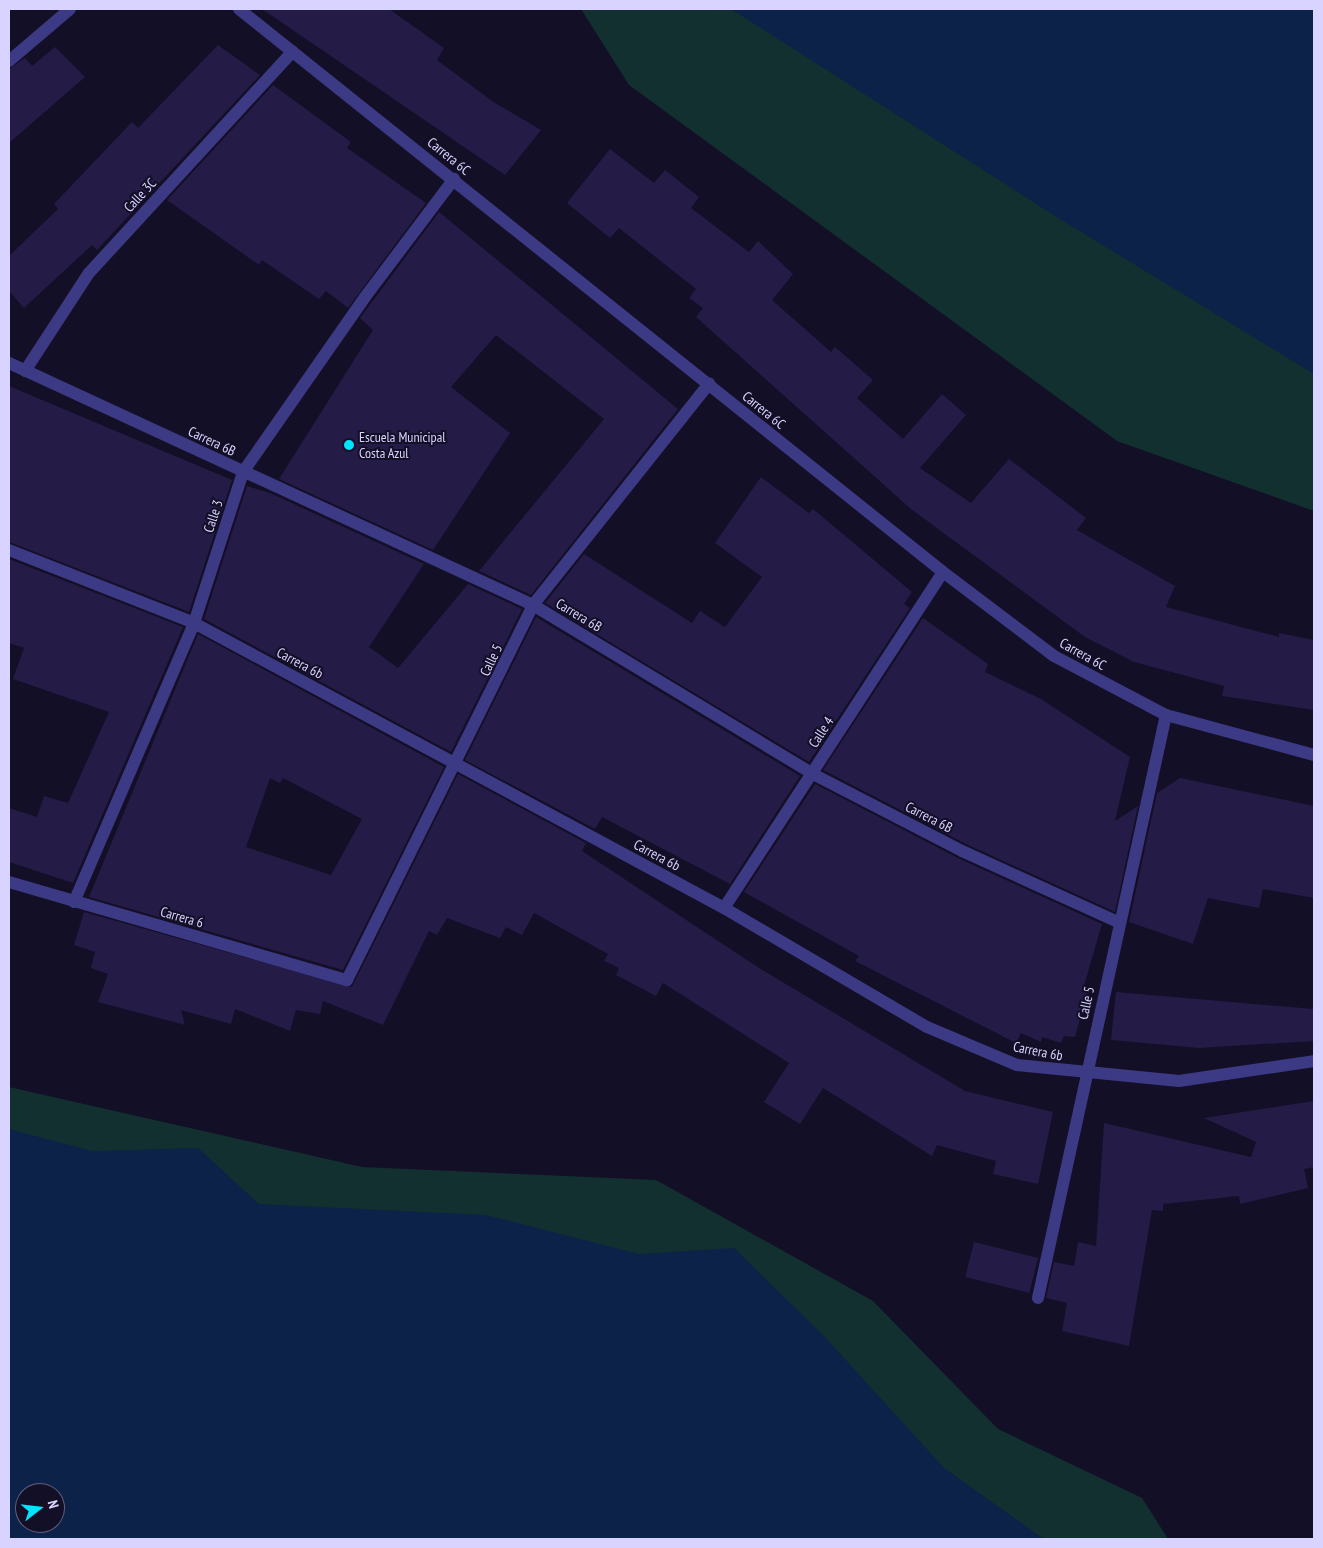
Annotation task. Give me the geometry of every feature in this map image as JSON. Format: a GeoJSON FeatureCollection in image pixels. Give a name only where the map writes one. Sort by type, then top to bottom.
{"type":"FeatureCollection","features":[{"type":"Feature","properties":{"kind":"street"},"geometry":{"type":"LineString","coordinates":[[9,61],[70,9]]}},
{"type":"Feature","properties":{"kind":"street","name":"Carrera 6C"},"geometry":{"type":"LineString","coordinates":[[239,9],[294,51],[943,572],[1054,656],[1166,715],[1314,755]]}},
{"type":"Feature","properties":{"kind":"street","name":"Calle 3C"},"geometry":{"type":"LineString","coordinates":[[24,371],[89,273],[294,51]]}},
{"type":"Feature","properties":{"kind":"street","name":"Calle 3"},"geometry":{"type":"LineString","coordinates":[[74,902],[194,622],[243,472],[365,297],[454,179]]}},
{"type":"Feature","properties":{"kind":"street","name":"Carrera 6B"},"geometry":{"type":"LineString","coordinates":[[9,363],[533,605],[811,773],[962,851],[1118,922]]}},
{"type":"Feature","properties":{"kind":"street","name":"Calle 5"},"geometry":{"type":"LineString","coordinates":[[348,980],[457,765],[533,605],[709,384]]}},
{"type":"Feature","properties":{"kind":"street","name":"Carrera 6b"},"geometry":{"type":"LineString","coordinates":[[9,550],[194,622],[724,908],[927,1027],[1017,1065],[1087,1075],[1179,1081],[1314,1061]]}},
{"type":"Feature","properties":{"kind":"street","name":"Calle 4"},"geometry":{"type":"LineString","coordinates":[[724,908],[943,572]]}},
{"type":"Feature","properties":{"kind":"street","name":"Calle 5"},"geometry":{"type":"LineString","coordinates":[[1038,1298],[1087,1075],[1118,922],[1166,715]]}},
{"type":"Feature","properties":{"kind":"street","name":"Carrera 6"},"geometry":{"type":"LineString","coordinates":[[9,882],[348,980]]}},
{"type":"Feature","properties":{"kind":"green space"},"geometry":{"type":"Polygon","coordinates":[[[581,9],[1314,9],[1314,511],[1117,441],[629,85],[581,9]]]}},
{"type":"Feature","properties":{"kind":"green space"},"geometry":{"type":"Polygon","coordinates":[[[9,1087],[362,1167],[656,1180],[873,1301],[998,1429],[1142,1498],[1168,1539],[9,1539],[9,1087]]]}},
{"type":"Feature","properties":{"kind":"water"},"geometry":{"type":"Polygon","coordinates":[[[731,9],[1314,9],[1314,374],[1055,216],[731,9]]]}},
{"type":"Feature","properties":{"kind":"water"},"geometry":{"type":"Polygon","coordinates":[[[9,1129],[92,1151],[198,1148],[259,1204],[486,1215],[639,1254],[734,1248],[824,1336],[944,1468],[1044,1539],[9,1539],[9,1129]]]}},
{"type":"Feature","properties":{"kind":"building"},"geometry":{"type":"Polygon","coordinates":[[[262,9],[389,9],[444,48],[437,60],[492,101],[541,130],[505,175],[262,9]]]}},
{"type":"Feature","properties":{"kind":"building"},"geometry":{"type":"Polygon","coordinates":[[[218,45],[260,75],[97,250],[92,245],[24,308],[9,291],[9,256],[58,209],[54,204],[132,122],[138,128],[218,45]]]}},
{"type":"Feature","properties":{"kind":"building"},"geometry":{"type":"Polygon","coordinates":[[[55,47],[85,77],[9,143],[9,69],[25,58],[32,66],[55,47]]]}},
{"type":"Feature","properties":{"kind":"building"},"geometry":{"type":"Polygon","coordinates":[[[273,85],[351,142],[347,148],[426,203],[348,308],[326,291],[319,299],[262,260],[259,265],[167,200],[273,85]]]}},
{"type":"Feature","properties":{"kind":"building"},"geometry":{"type":"Polygon","coordinates":[[[610,149],[654,183],[665,170],[699,197],[691,208],[749,252],[758,241],[793,274],[772,300],[831,352],[835,347],[873,380],[857,398],[903,439],[942,394],[966,415],[920,468],[971,503],[1009,459],[1086,518],[1077,530],[1175,586],[1166,607],[1279,637],[1279,633],[1314,640],[1314,710],[1222,696],[1224,686],[1134,662],[1085,637],[911,509],[696,317],[703,308],[689,298],[696,289],[619,228],[610,238],[567,203],[610,149]]]}},
{"type":"Feature","properties":{"kind":"building"},"geometry":{"type":"Polygon","coordinates":[[[439,212],[678,409],[531,595],[479,571],[604,419],[496,335],[451,387],[510,433],[433,550],[279,479],[373,330],[360,318],[439,212]]]}},
{"type":"Feature","properties":{"kind":"building"},"geometry":{"type":"Polygon","coordinates":[[[9,386],[232,480],[189,612],[9,542],[9,386]]]}},
{"type":"Feature","properties":{"kind":"building"},"geometry":{"type":"Polygon","coordinates":[[[761,477],[809,513],[813,509],[912,592],[904,604],[910,608],[809,762],[545,603],[584,554],[692,623],[700,611],[725,627],[762,577],[715,543],[761,477]]]}},
{"type":"Feature","properties":{"kind":"building"},"geometry":{"type":"Polygon","coordinates":[[[247,486],[270,493],[424,564],[369,647],[398,668],[468,584],[522,609],[451,752],[204,619],[247,486]]]}},
{"type":"Feature","properties":{"kind":"building"},"geometry":{"type":"Polygon","coordinates":[[[9,559],[183,627],[73,883],[9,862],[9,808],[37,817],[44,796],[68,803],[109,712],[13,679],[24,648],[9,643],[9,559]]]}},
{"type":"Feature","properties":{"kind":"building"},"geometry":{"type":"Polygon","coordinates":[[[536,617],[800,776],[730,884],[602,817],[595,829],[465,760],[536,617]]]}},
{"type":"Feature","properties":{"kind":"building"},"geometry":{"type":"Polygon","coordinates":[[[923,618],[988,664],[985,672],[1041,699],[1130,757],[1115,821],[1138,806],[1115,912],[966,844],[823,770],[923,618]]]}},
{"type":"Feature","properties":{"kind":"building"},"geometry":{"type":"Polygon","coordinates":[[[198,634],[444,767],[343,970],[89,897],[198,634]],[[270,778],[246,847],[331,875],[362,819],[283,778],[280,783],[270,778]]]}},
{"type":"Feature","properties":{"kind":"building"},"geometry":{"type":"Polygon","coordinates":[[[458,774],[586,843],[582,851],[759,968],[965,1091],[1053,1112],[1038,1184],[993,1174],[996,1161],[937,1145],[932,1156],[823,1088],[800,1124],[764,1102],[789,1063],[663,983],[656,996],[616,975],[619,968],[604,961],[608,954],[534,913],[522,935],[506,927],[500,938],[447,918],[437,935],[429,931],[383,1025],[323,1001],[320,1014],[296,1010],[290,1031],[235,1009],[231,1024],[181,1010],[185,1025],[98,1002],[108,974],[91,968],[95,952],[74,945],[84,912],[352,987],[458,774]]]}},
{"type":"Feature","properties":{"kind":"building"},"geometry":{"type":"Polygon","coordinates":[[[1180,778],[1314,806],[1314,898],[1263,889],[1259,908],[1208,898],[1193,944],[1129,922],[1157,793],[1180,778]]]}},
{"type":"Feature","properties":{"kind":"building"},"geometry":{"type":"Polygon","coordinates":[[[815,784],[958,858],[1102,924],[1083,989],[1088,990],[1075,1037],[1064,1036],[1061,1043],[1042,1037],[1041,1042],[1021,1033],[1016,1043],[855,961],[859,956],[744,892],[815,784]]]}},
{"type":"Feature","properties":{"kind":"building"},"geometry":{"type":"Polygon","coordinates":[[[1116,992],[1314,1009],[1314,1041],[1199,1048],[1111,1040],[1116,992]]]}},
{"type":"Feature","properties":{"kind":"building"},"geometry":{"type":"Polygon","coordinates":[[[1314,1101],[1314,1167],[1304,1169],[1308,1188],[1240,1204],[1239,1196],[1163,1204],[1163,1211],[1152,1210],[1129,1346],[1062,1331],[1067,1303],[1046,1298],[1054,1262],[1074,1266],[1078,1242],[1096,1246],[1104,1123],[1251,1157],[1256,1142],[1204,1118],[1314,1101]]]}},
{"type":"Feature","properties":{"kind":"building"},"geometry":{"type":"Polygon","coordinates":[[[974,1242],[1038,1258],[1029,1293],[965,1277],[974,1242]]]}},
{"type":"Feature","properties":{"kind":"place","name":"Escuela Municipal Costa Azul"},"geometry":{"type":"Point","coordinates":[349,445]}}]}
